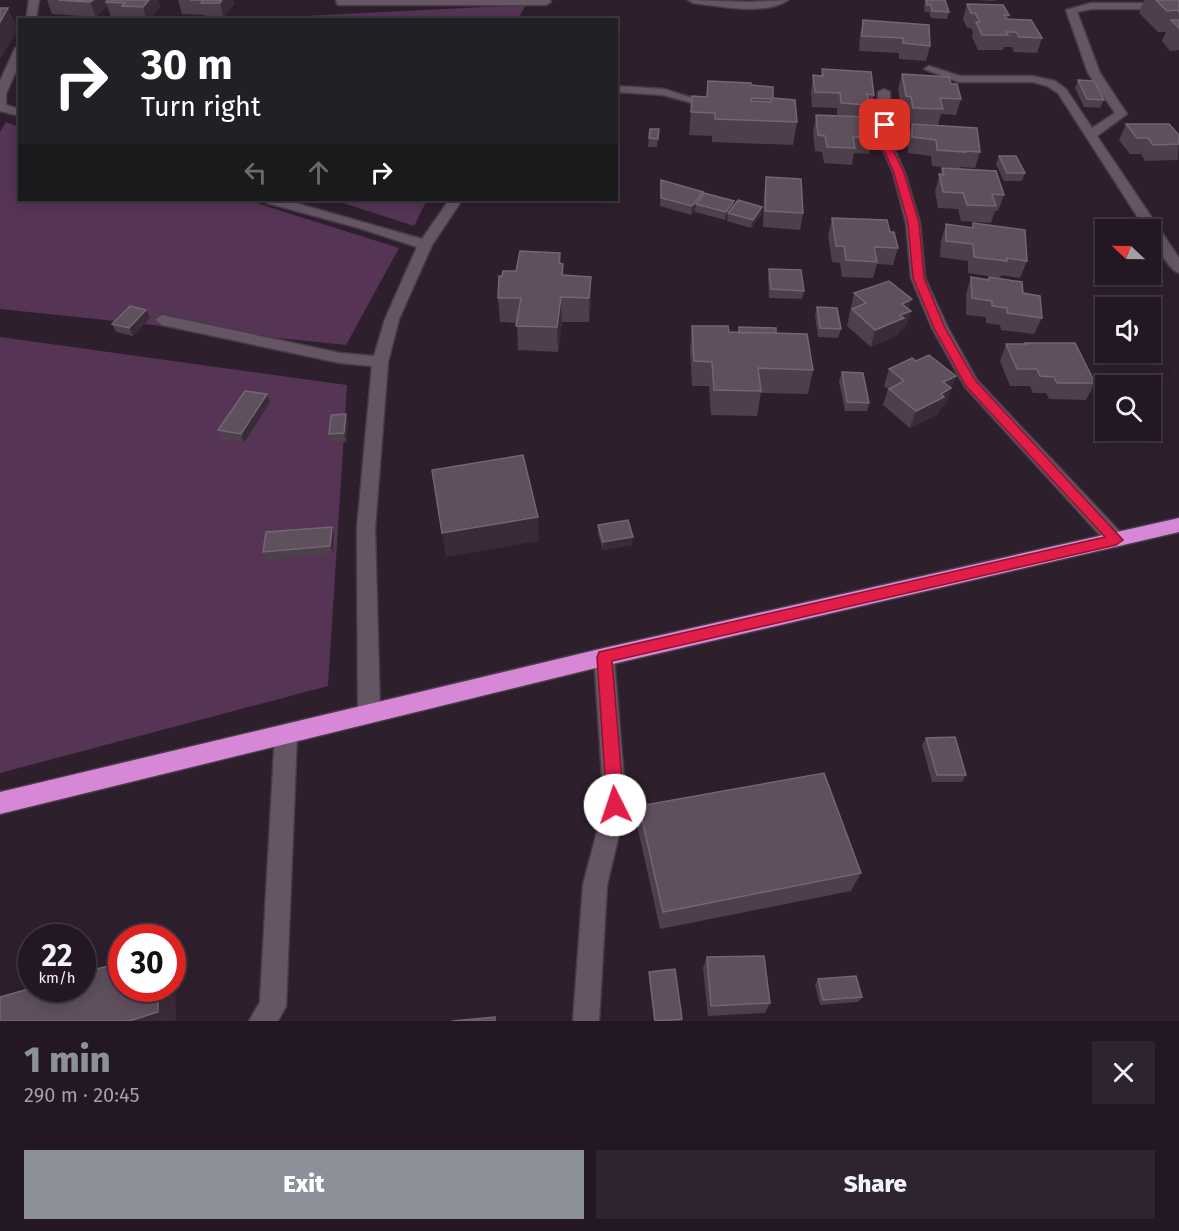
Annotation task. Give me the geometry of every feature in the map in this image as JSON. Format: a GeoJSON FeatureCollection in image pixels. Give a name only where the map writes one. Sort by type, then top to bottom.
{"type":"FeatureCollection","features":[{"type":"Feature","properties":{"kind":"highway"},"geometry":{"type":"LineString","coordinates":[[0,803],[604,657],[1179,525]]}},
{"type":"Feature","properties":{"kind":"street"},"geometry":{"type":"LineString","coordinates":[[31,18],[34,0]]}},
{"type":"Feature","properties":{"kind":"street"},"geometry":{"type":"LineString","coordinates":[[341,0],[340,2],[353,3],[550,1]]}},
{"type":"Feature","properties":{"kind":"street"},"geometry":{"type":"LineString","coordinates":[[693,0],[738,6],[770,4],[783,0]]}},
{"type":"Feature","properties":{"kind":"street"},"geometry":{"type":"LineString","coordinates":[[536,13],[550,1]]}},
{"type":"Feature","properties":{"kind":"street"},"geometry":{"type":"LineString","coordinates":[[1090,135],[1121,114],[1094,72],[1068,5],[1179,6]]}},
{"type":"Feature","properties":{"kind":"street"},"geometry":{"type":"LineString","coordinates":[[18,53],[0,94],[0,107],[18,112]]}},
{"type":"Feature","properties":{"kind":"street"},"geometry":{"type":"LineString","coordinates":[[929,69],[959,78],[1034,79],[1051,83],[1062,91],[1179,269]]}},
{"type":"Feature","properties":{"kind":"street"},"geometry":{"type":"LineString","coordinates":[[618,89],[664,92],[696,101]]}},
{"type":"Feature","properties":{"kind":"street"},"geometry":{"type":"LineString","coordinates":[[884,92],[885,141],[899,173],[914,223],[918,278],[940,328],[971,383],[1116,540]]}},
{"type":"Feature","properties":{"kind":"street"},"geometry":{"type":"LineString","coordinates":[[276,201],[364,225],[425,245]]}},
{"type":"Feature","properties":{"kind":"street"},"geometry":{"type":"LineString","coordinates":[[369,713],[366,528],[380,363],[392,319],[425,245],[454,201]]}},
{"type":"Feature","properties":{"kind":"street"},"geometry":{"type":"LineString","coordinates":[[162,320],[340,358],[380,363]]}},
{"type":"Feature","properties":{"kind":"street"},"geometry":{"type":"LineString","coordinates":[[586,1021],[595,885],[615,805],[604,657]]}},
{"type":"Feature","properties":{"kind":"street"},"geometry":{"type":"LineString","coordinates":[[262,1021],[273,1006],[286,734]]}},
{"type":"Feature","properties":{"kind":"shaded area"},"geometry":{"type":"Polygon","coordinates":[[[526,5],[519,18],[264,18],[526,5]]]}},
{"type":"Feature","properties":{"kind":"shaded area"},"geometry":{"type":"Polygon","coordinates":[[[6,122],[18,127],[18,201],[250,201],[399,248],[346,345],[0,309],[0,132],[6,122]]]}},
{"type":"Feature","properties":{"kind":"shaded area"},"geometry":{"type":"Polygon","coordinates":[[[337,201],[426,201],[414,226],[337,201]]]}},
{"type":"Feature","properties":{"kind":"shaded area"},"geometry":{"type":"Polygon","coordinates":[[[0,337],[347,385],[328,686],[0,773],[0,337]]]}},
{"type":"Feature","properties":{"kind":"building"},"geometry":{"type":"Polygon","coordinates":[[[58,0],[93,0],[90,2],[58,0]]]}},
{"type":"Feature","properties":{"kind":"building"},"geometry":{"type":"Polygon","coordinates":[[[108,0],[149,0],[143,7],[122,6],[125,3],[106,2],[108,0]]]}},
{"type":"Feature","properties":{"kind":"building"},"geometry":{"type":"Polygon","coordinates":[[[203,0],[222,0],[220,3],[201,3],[203,0]]]}},
{"type":"Feature","properties":{"kind":"building"},"geometry":{"type":"Polygon","coordinates":[[[926,0],[945,0],[949,12],[932,11],[931,5],[927,5],[926,0]]]}},
{"type":"Feature","properties":{"kind":"building"},"geometry":{"type":"Polygon","coordinates":[[[1156,0],[1179,0],[1179,12],[1177,10],[1167,11],[1156,0]]]}},
{"type":"Feature","properties":{"kind":"building"},"geometry":{"type":"Polygon","coordinates":[[[967,4],[1003,5],[1009,15],[1004,15],[1006,19],[1031,20],[1042,38],[1019,37],[1016,32],[1006,32],[1008,35],[982,35],[976,22],[980,22],[975,13],[971,13],[967,4]]]}},
{"type":"Feature","properties":{"kind":"building"},"geometry":{"type":"Polygon","coordinates":[[[0,8],[8,8],[0,22],[0,8]]]}},
{"type":"Feature","properties":{"kind":"building"},"geometry":{"type":"Polygon","coordinates":[[[863,20],[929,25],[930,46],[903,43],[903,38],[862,36],[863,20]]]}},
{"type":"Feature","properties":{"kind":"building"},"geometry":{"type":"Polygon","coordinates":[[[1171,20],[1179,20],[1179,28],[1171,20]]]}},
{"type":"Feature","properties":{"kind":"building"},"geometry":{"type":"Polygon","coordinates":[[[822,69],[871,72],[874,95],[867,94],[869,105],[841,103],[840,93],[815,92],[813,75],[823,76],[822,69]]]}},
{"type":"Feature","properties":{"kind":"building"},"geometry":{"type":"Polygon","coordinates":[[[902,74],[949,77],[951,84],[957,84],[961,99],[940,98],[943,109],[913,108],[911,97],[906,96],[902,74]]]}},
{"type":"Feature","properties":{"kind":"building"},"geometry":{"type":"Polygon","coordinates":[[[1078,80],[1094,81],[1104,100],[1087,99],[1078,80]]]}},
{"type":"Feature","properties":{"kind":"building"},"geometry":{"type":"Polygon","coordinates":[[[708,81],[751,83],[751,85],[773,87],[773,98],[795,100],[797,122],[715,119],[715,113],[691,112],[692,96],[707,97],[708,81]],[[751,98],[751,101],[771,102],[771,99],[751,98]]]}},
{"type":"Feature","properties":{"kind":"building"},"geometry":{"type":"Polygon","coordinates":[[[816,115],[865,117],[866,125],[870,125],[872,138],[853,137],[855,148],[827,147],[825,136],[818,135],[816,115]]]}},
{"type":"Feature","properties":{"kind":"building"},"geometry":{"type":"Polygon","coordinates":[[[912,124],[977,128],[980,152],[937,150],[936,140],[912,137],[912,124]]]}},
{"type":"Feature","properties":{"kind":"building"},"geometry":{"type":"Polygon","coordinates":[[[1126,124],[1169,124],[1179,135],[1179,144],[1153,145],[1148,138],[1137,138],[1126,124]]]}},
{"type":"Feature","properties":{"kind":"building"},"geometry":{"type":"Polygon","coordinates":[[[650,129],[659,129],[658,139],[649,138],[650,129]]]}},
{"type":"Feature","properties":{"kind":"building"},"geometry":{"type":"Polygon","coordinates":[[[999,156],[1016,156],[1025,173],[1007,173],[999,156]]]}},
{"type":"Feature","properties":{"kind":"building"},"geometry":{"type":"Polygon","coordinates":[[[942,168],[996,171],[1004,195],[992,194],[996,206],[967,205],[963,193],[943,192],[939,174],[944,175],[942,168]]]}},
{"type":"Feature","properties":{"kind":"building"},"geometry":{"type":"Polygon","coordinates":[[[766,177],[801,179],[803,213],[765,211],[766,177]]]}},
{"type":"Feature","properties":{"kind":"building"},"geometry":{"type":"Polygon","coordinates":[[[661,180],[703,192],[692,206],[661,198],[661,180]]]}},
{"type":"Feature","properties":{"kind":"building"},"geometry":{"type":"Polygon","coordinates":[[[704,193],[734,201],[726,212],[696,204],[704,193]]]}},
{"type":"Feature","properties":{"kind":"building"},"geometry":{"type":"Polygon","coordinates":[[[738,200],[762,207],[753,220],[728,213],[738,200]]]}},
{"type":"Feature","properties":{"kind":"building"},"geometry":{"type":"Polygon","coordinates":[[[832,218],[887,220],[890,232],[894,232],[898,248],[874,247],[877,262],[846,260],[844,246],[836,246],[832,218]]]}},
{"type":"Feature","properties":{"kind":"building"},"geometry":{"type":"Polygon","coordinates":[[[973,223],[1025,230],[1027,261],[974,257],[973,244],[946,241],[946,224],[973,228],[973,223]]]}},
{"type":"Feature","properties":{"kind":"building"},"geometry":{"type":"Polygon","coordinates":[[[520,251],[560,253],[559,263],[563,264],[562,275],[591,277],[589,298],[561,297],[557,327],[516,326],[521,298],[498,298],[499,276],[502,276],[503,271],[516,271],[520,251]]]}},
{"type":"Feature","properties":{"kind":"building"},"geometry":{"type":"Polygon","coordinates":[[[769,269],[801,270],[804,291],[771,289],[769,269]]]}},
{"type":"Feature","properties":{"kind":"building"},"geometry":{"type":"Polygon","coordinates":[[[971,277],[1022,282],[1023,293],[1040,296],[1042,318],[1007,313],[1007,308],[992,306],[992,301],[972,298],[971,277]]]}},
{"type":"Feature","properties":{"kind":"building"},"geometry":{"type":"Polygon","coordinates":[[[889,281],[912,299],[902,304],[911,311],[900,315],[904,318],[875,330],[852,309],[866,303],[854,293],[889,281]]]}},
{"type":"Feature","properties":{"kind":"building"},"geometry":{"type":"Polygon","coordinates":[[[130,306],[146,310],[129,328],[112,324],[130,306]]]}},
{"type":"Feature","properties":{"kind":"building"},"geometry":{"type":"Polygon","coordinates":[[[817,307],[837,308],[841,329],[820,328],[817,307]]]}},
{"type":"Feature","properties":{"kind":"building"},"geometry":{"type":"Polygon","coordinates":[[[692,326],[728,326],[729,332],[807,334],[813,370],[758,368],[761,391],[714,390],[712,362],[694,361],[692,326]]]}},
{"type":"Feature","properties":{"kind":"building"},"geometry":{"type":"Polygon","coordinates":[[[739,327],[776,328],[776,333],[739,333],[739,327]]]}},
{"type":"Feature","properties":{"kind":"building"},"geometry":{"type":"Polygon","coordinates":[[[1075,343],[1095,383],[1057,383],[1054,377],[1040,376],[1037,369],[1017,369],[1006,344],[1075,343]]]}},
{"type":"Feature","properties":{"kind":"building"},"geometry":{"type":"Polygon","coordinates":[[[929,355],[956,376],[943,382],[951,388],[941,394],[944,397],[916,411],[889,389],[904,381],[889,369],[912,358],[916,361],[929,355]]]}},
{"type":"Feature","properties":{"kind":"building"},"geometry":{"type":"Polygon","coordinates":[[[842,372],[863,373],[869,403],[847,402],[842,372]]]}},
{"type":"Feature","properties":{"kind":"building"},"geometry":{"type":"Polygon","coordinates":[[[245,391],[267,394],[241,434],[218,430],[245,391]]]}},
{"type":"Feature","properties":{"kind":"building"},"geometry":{"type":"Polygon","coordinates":[[[346,414],[344,433],[329,434],[331,415],[346,414]]]}},
{"type":"Feature","properties":{"kind":"building"},"geometry":{"type":"Polygon","coordinates":[[[523,455],[538,517],[442,533],[432,470],[523,455]]]}},
{"type":"Feature","properties":{"kind":"building"},"geometry":{"type":"Polygon","coordinates":[[[628,520],[633,537],[603,542],[598,525],[628,520]]]}},
{"type":"Feature","properties":{"kind":"building"},"geometry":{"type":"Polygon","coordinates":[[[332,527],[330,546],[263,552],[266,532],[332,527]]]}},
{"type":"Feature","properties":{"kind":"building"},"geometry":{"type":"Polygon","coordinates":[[[955,737],[966,775],[937,775],[926,738],[955,737]]]}},
{"type":"Feature","properties":{"kind":"building"},"geometry":{"type":"Polygon","coordinates":[[[824,773],[861,873],[663,912],[639,806],[824,773]]]}},
{"type":"Feature","properties":{"kind":"building"},"geometry":{"type":"Polygon","coordinates":[[[764,956],[770,1003],[711,1006],[707,957],[764,956]]]}},
{"type":"Feature","properties":{"kind":"building"},"geometry":{"type":"Polygon","coordinates":[[[108,966],[108,1002],[158,1002],[158,1012],[129,1021],[0,1021],[0,997],[18,992],[18,1002],[96,1002],[96,969],[108,966]]]}},
{"type":"Feature","properties":{"kind":"building"},"geometry":{"type":"Polygon","coordinates":[[[675,969],[682,1019],[655,1021],[649,972],[675,969]]]}},
{"type":"Feature","properties":{"kind":"building"},"geometry":{"type":"Polygon","coordinates":[[[856,976],[862,997],[823,1000],[818,979],[856,976]]]}},
{"type":"Feature","properties":{"kind":"building"},"geometry":{"type":"Polygon","coordinates":[[[495,1017],[495,1021],[452,1021],[495,1017]]]}},
{"type":"Feature","properties":{"kind":"route"},"geometry":{"type":"LineString","coordinates":[[615,805],[604,657],[1116,540],[971,383],[940,328],[918,278],[914,223],[899,173],[885,141],[885,125]]}}]}
